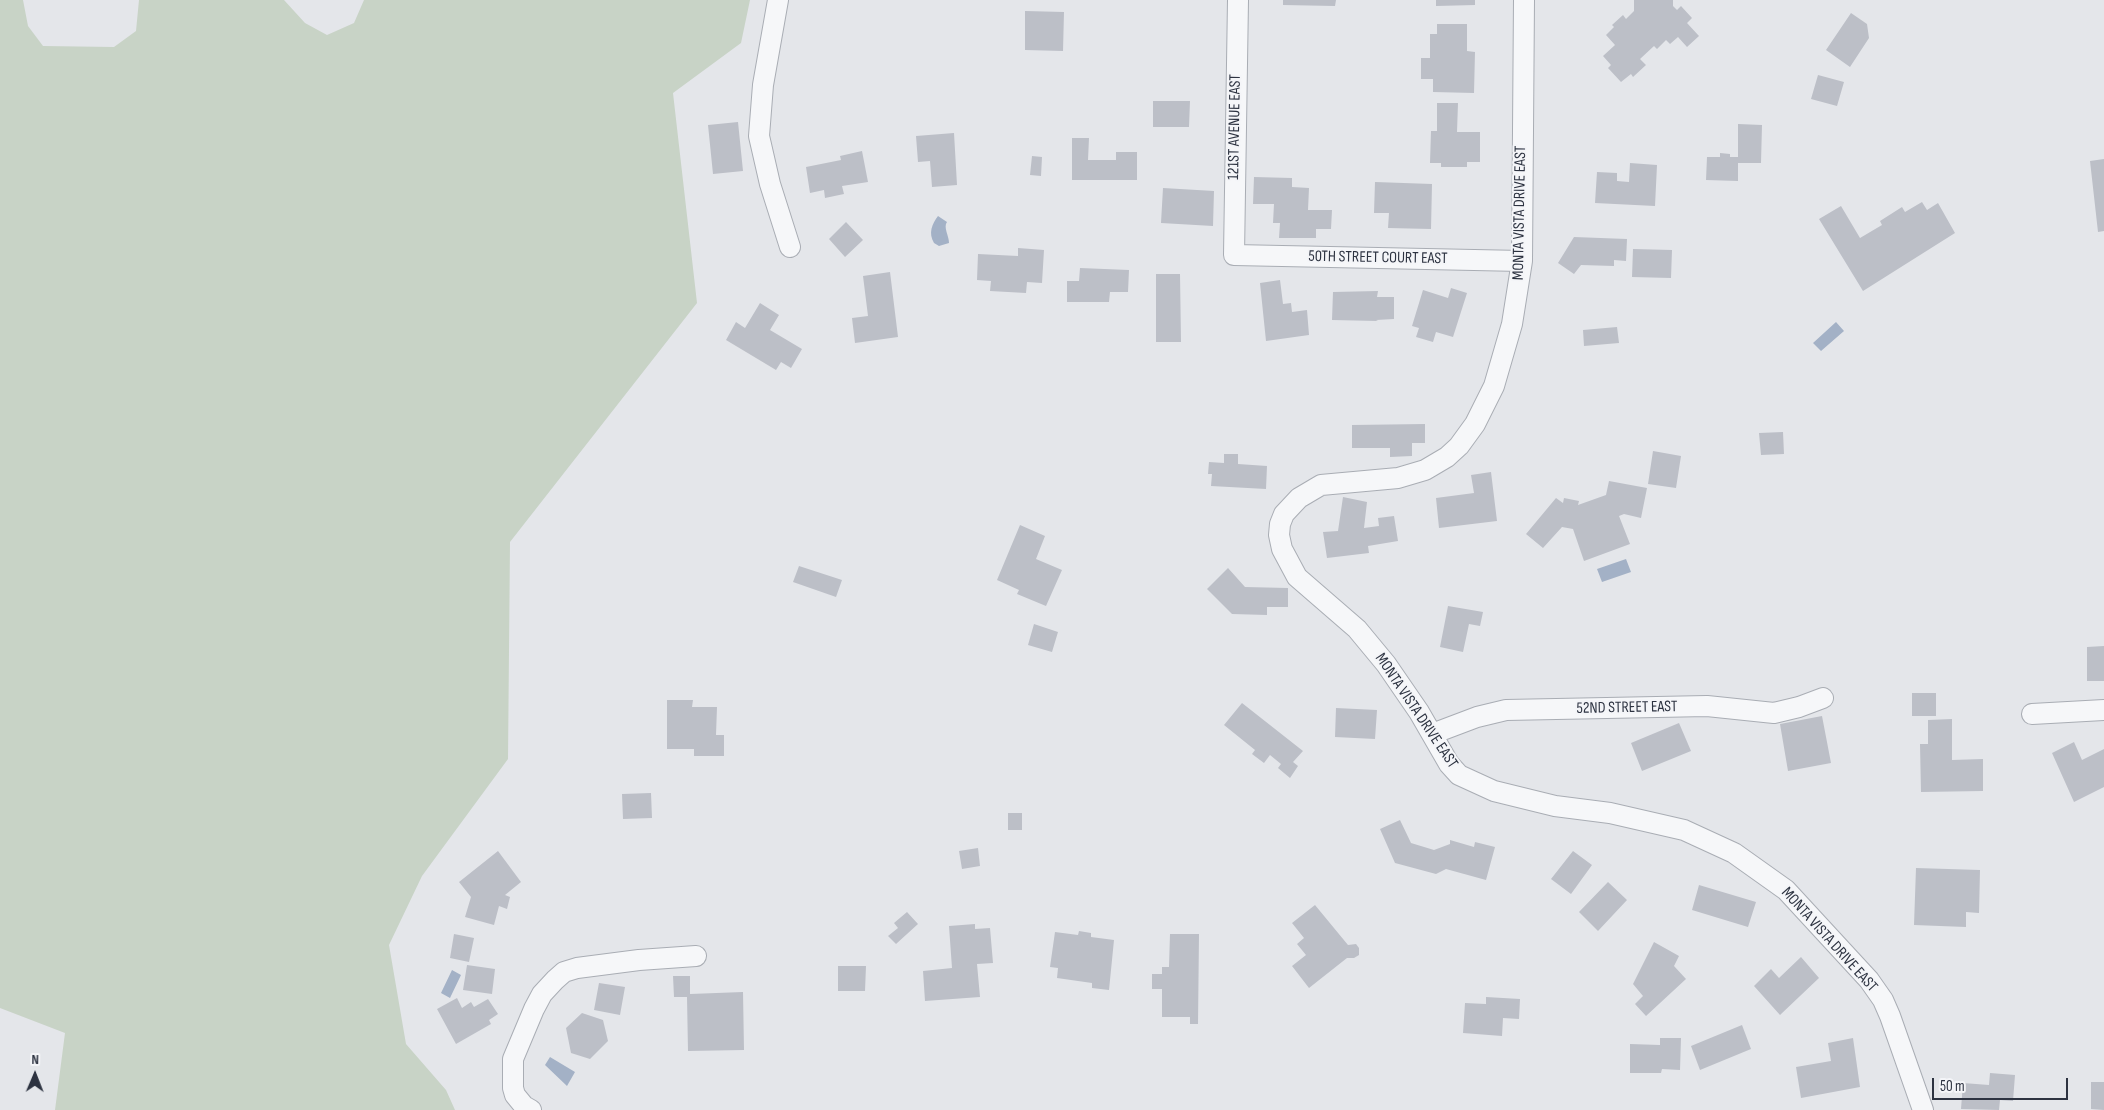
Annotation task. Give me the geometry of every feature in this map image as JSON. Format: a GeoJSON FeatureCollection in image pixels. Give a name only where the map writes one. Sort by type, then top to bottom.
{"type":"FeatureCollection","features":[{"type":"Feature","properties":{"kind":"street"},"geometry":{"type":"LineString","coordinates":[[778,0],[763,85],[759,136],[770,184],[790,247]]}},
{"type":"Feature","properties":{"kind":"street","name":"121ST AVENUE EAST"},"geometry":{"type":"LineString","coordinates":[[1234,254],[1238,0]]}},
{"type":"Feature","properties":{"kind":"street","name":"MONTA VISTA DRIVE EAST"},"geometry":{"type":"LineString","coordinates":[[1524,0],[1522,261],[1512,324],[1494,386],[1475,424],[1459,446],[1447,457],[1425,470],[1411,476],[1321,485],[1299,498],[1284,514],[1280,524],[1279,535],[1282,550],[1297,577],[1357,629],[1386,664],[1419,712],[1449,764],[1459,774],[1494,792],[1555,806],[1610,813],[1684,830],[1734,853],[1786,890],[1869,980],[1883,1000],[1923,1110]]}},
{"type":"Feature","properties":{"kind":"street","name":"50TH STREET COURT EAST"},"geometry":{"type":"LineString","coordinates":[[1234,254],[1522,261]]}},
{"type":"Feature","properties":{"kind":"street","name":"52ND STREET EAST"},"geometry":{"type":"LineString","coordinates":[[1432,734],[1477,717],[1506,710],[1707,706],[1774,713],[1799,707],[1823,698]]}},
{"type":"Feature","properties":{"kind":"street"},"geometry":{"type":"LineString","coordinates":[[2032,714],[2104,710]]}},
{"type":"Feature","properties":{"kind":"street"},"geometry":{"type":"LineString","coordinates":[[524,1104],[513,1088],[513,1059],[542,994],[564,972],[576,968],[639,960],[696,956]]}},
{"type":"Feature","properties":{"kind":"shaded area"},"geometry":{"type":"Polygon","coordinates":[[[0,0],[23,0],[28,26],[43,46],[114,47],[136,31],[139,0],[284,0],[305,23],[327,35],[354,23],[364,0],[750,0],[741,43],[673,93],[697,303],[510,542],[508,759],[422,876],[389,945],[406,1044],[446,1090],[455,1110],[55,1110],[65,1033],[0,1008],[0,0]]]}},
{"type":"Feature","properties":{"kind":"water"},"geometry":{"type":"Polygon","coordinates":[[[938,216],[947,222],[949,243],[939,246],[934,243],[931,232],[938,216]]]}},
{"type":"Feature","properties":{"kind":"water"},"geometry":{"type":"Polygon","coordinates":[[[1836,322],[1844,331],[1821,351],[1813,343],[1836,322]]]}},
{"type":"Feature","properties":{"kind":"water"},"geometry":{"type":"Polygon","coordinates":[[[1626,559],[1631,572],[1602,582],[1597,569],[1626,559]]]}},
{"type":"Feature","properties":{"kind":"water"},"geometry":{"type":"Polygon","coordinates":[[[452,970],[461,975],[450,998],[441,993],[452,970]]]}},
{"type":"Feature","properties":{"kind":"water"},"geometry":{"type":"Polygon","coordinates":[[[550,1057],[575,1072],[567,1086],[545,1065],[550,1057]]]}},
{"type":"Feature","properties":{"kind":"building"},"geometry":{"type":"Polygon","coordinates":[[[1283,0],[1336,0],[1335,6],[1283,5],[1283,0]]]}},
{"type":"Feature","properties":{"kind":"building"},"geometry":{"type":"Polygon","coordinates":[[[1436,0],[1475,0],[1475,5],[1436,6],[1436,0]]]}},
{"type":"Feature","properties":{"kind":"building"},"geometry":{"type":"Polygon","coordinates":[[[1634,0],[1673,0],[1673,6],[1677,10],[1681,6],[1692,18],[1687,23],[1699,36],[1687,47],[1678,37],[1670,44],[1666,40],[1657,49],[1654,46],[1640,59],[1646,65],[1633,77],[1631,74],[1621,82],[1608,68],[1611,65],[1603,56],[1615,45],[1606,35],[1614,27],[1612,25],[1623,15],[1626,19],[1634,11],[1634,0]]]}},
{"type":"Feature","properties":{"kind":"building"},"geometry":{"type":"Polygon","coordinates":[[[1025,11],[1064,12],[1063,51],[1025,50],[1025,11]]]}},
{"type":"Feature","properties":{"kind":"building"},"geometry":{"type":"Polygon","coordinates":[[[1851,13],[1867,24],[1869,38],[1850,67],[1826,50],[1851,13]]]}},
{"type":"Feature","properties":{"kind":"building"},"geometry":{"type":"Polygon","coordinates":[[[1437,24],[1467,24],[1467,51],[1475,52],[1474,93],[1433,92],[1433,79],[1421,79],[1421,58],[1430,58],[1430,34],[1437,34],[1437,24]]]}},
{"type":"Feature","properties":{"kind":"building"},"geometry":{"type":"Polygon","coordinates":[[[1818,75],[1844,82],[1837,106],[1811,99],[1818,75]]]}},
{"type":"Feature","properties":{"kind":"building"},"geometry":{"type":"Polygon","coordinates":[[[1153,101],[1190,101],[1189,127],[1153,127],[1153,101]]]}},
{"type":"Feature","properties":{"kind":"building"},"geometry":{"type":"Polygon","coordinates":[[[1437,103],[1458,103],[1457,132],[1480,132],[1480,162],[1467,162],[1467,167],[1441,167],[1441,163],[1430,163],[1431,131],[1437,131],[1437,103]]]}},
{"type":"Feature","properties":{"kind":"building"},"geometry":{"type":"Polygon","coordinates":[[[738,122],[743,171],[713,174],[708,125],[738,122]]]}},
{"type":"Feature","properties":{"kind":"building"},"geometry":{"type":"Polygon","coordinates":[[[1738,124],[1762,125],[1761,163],[1738,163],[1738,181],[1706,180],[1707,157],[1720,157],[1720,153],[1730,154],[1730,157],[1738,157],[1738,124]]]}},
{"type":"Feature","properties":{"kind":"building"},"geometry":{"type":"Polygon","coordinates":[[[954,133],[957,185],[932,187],[930,161],[918,162],[916,136],[954,133]]]}},
{"type":"Feature","properties":{"kind":"building"},"geometry":{"type":"Polygon","coordinates":[[[1072,138],[1089,138],[1088,160],[1116,160],[1116,152],[1137,152],[1137,180],[1072,180],[1072,138]]]}},
{"type":"Feature","properties":{"kind":"building"},"geometry":{"type":"Polygon","coordinates":[[[862,151],[868,182],[842,186],[844,194],[825,198],[824,190],[810,193],[806,167],[841,160],[840,156],[862,151]]]}},
{"type":"Feature","properties":{"kind":"building"},"geometry":{"type":"Polygon","coordinates":[[[1032,156],[1042,157],[1041,176],[1030,175],[1032,156]]]}},
{"type":"Feature","properties":{"kind":"building"},"geometry":{"type":"Polygon","coordinates":[[[2104,159],[2104,231],[2098,232],[2090,161],[2104,159]]]}},
{"type":"Feature","properties":{"kind":"building"},"geometry":{"type":"Polygon","coordinates":[[[1630,163],[1657,165],[1655,206],[1595,203],[1597,172],[1617,173],[1617,181],[1629,182],[1630,163]]]}},
{"type":"Feature","properties":{"kind":"building"},"geometry":{"type":"Polygon","coordinates":[[[1254,177],[1292,178],[1292,187],[1309,188],[1308,210],[1332,210],[1331,229],[1316,229],[1316,238],[1279,238],[1280,223],[1273,223],[1274,204],[1253,204],[1254,177]]]}},
{"type":"Feature","properties":{"kind":"building"},"geometry":{"type":"Polygon","coordinates":[[[1375,182],[1432,184],[1431,229],[1388,228],[1389,213],[1374,213],[1375,182]]]}},
{"type":"Feature","properties":{"kind":"building"},"geometry":{"type":"Polygon","coordinates":[[[1163,188],[1214,191],[1213,226],[1161,223],[1163,188]]]}},
{"type":"Feature","properties":{"kind":"building"},"geometry":{"type":"Polygon","coordinates":[[[1922,202],[1927,210],[1938,203],[1955,233],[1863,291],[1819,219],[1841,206],[1860,238],[1882,225],[1880,221],[1902,207],[1905,212],[1922,202]]]}},
{"type":"Feature","properties":{"kind":"building"},"geometry":{"type":"Polygon","coordinates":[[[846,222],[863,240],[845,257],[829,239],[846,222]]]}},
{"type":"Feature","properties":{"kind":"building"},"geometry":{"type":"Polygon","coordinates":[[[1574,237],[1627,239],[1626,261],[1614,260],[1614,266],[1581,265],[1574,274],[1558,263],[1574,237]]]}},
{"type":"Feature","properties":{"kind":"building"},"geometry":{"type":"Polygon","coordinates":[[[1018,248],[1044,250],[1042,283],[1027,282],[1026,293],[990,291],[991,281],[977,280],[978,254],[1018,256],[1018,248]]]}},
{"type":"Feature","properties":{"kind":"building"},"geometry":{"type":"Polygon","coordinates":[[[1633,249],[1672,250],[1671,278],[1632,277],[1633,249]]]}},
{"type":"Feature","properties":{"kind":"building"},"geometry":{"type":"Polygon","coordinates":[[[1080,268],[1129,270],[1128,292],[1110,292],[1109,302],[1067,302],[1067,281],[1079,281],[1080,268]]]}},
{"type":"Feature","properties":{"kind":"building"},"geometry":{"type":"Polygon","coordinates":[[[890,272],[898,337],[855,343],[852,318],[868,316],[863,276],[890,272]]]}},
{"type":"Feature","properties":{"kind":"building"},"geometry":{"type":"Polygon","coordinates":[[[1156,274],[1180,274],[1181,342],[1156,342],[1156,274]]]}},
{"type":"Feature","properties":{"kind":"building"},"geometry":{"type":"Polygon","coordinates":[[[1280,280],[1283,304],[1291,303],[1292,312],[1307,310],[1309,335],[1266,341],[1260,283],[1280,280]]]}},
{"type":"Feature","properties":{"kind":"building"},"geometry":{"type":"Polygon","coordinates":[[[1451,288],[1467,293],[1453,337],[1436,332],[1433,342],[1416,337],[1419,328],[1412,326],[1423,290],[1448,298],[1451,288]]]}},
{"type":"Feature","properties":{"kind":"building"},"geometry":{"type":"Polygon","coordinates":[[[1378,291],[1377,297],[1394,297],[1394,319],[1376,320],[1378,321],[1332,320],[1333,292],[1378,291]]]}},
{"type":"Feature","properties":{"kind":"building"},"geometry":{"type":"Polygon","coordinates":[[[760,303],[779,315],[770,330],[802,349],[791,368],[781,362],[776,370],[726,340],[736,322],[745,328],[760,303]]]}},
{"type":"Feature","properties":{"kind":"building"},"geometry":{"type":"Polygon","coordinates":[[[1617,327],[1619,343],[1584,346],[1583,330],[1617,327]]]}},
{"type":"Feature","properties":{"kind":"building"},"geometry":{"type":"Polygon","coordinates":[[[1425,424],[1425,443],[1412,443],[1412,456],[1390,457],[1390,448],[1352,448],[1352,425],[1425,424]]]}},
{"type":"Feature","properties":{"kind":"building"},"geometry":{"type":"Polygon","coordinates":[[[1783,432],[1784,454],[1761,455],[1759,433],[1783,432]]]}},
{"type":"Feature","properties":{"kind":"building"},"geometry":{"type":"Polygon","coordinates":[[[1653,451],[1681,456],[1676,488],[1648,484],[1653,451]]]}},
{"type":"Feature","properties":{"kind":"building"},"geometry":{"type":"Polygon","coordinates":[[[1224,454],[1238,454],[1238,464],[1267,466],[1266,489],[1211,486],[1212,474],[1208,474],[1209,462],[1224,463],[1224,454]]]}},
{"type":"Feature","properties":{"kind":"building"},"geometry":{"type":"Polygon","coordinates":[[[1491,472],[1497,521],[1439,528],[1436,498],[1474,493],[1471,475],[1491,472]]]}},
{"type":"Feature","properties":{"kind":"building"},"geometry":{"type":"Polygon","coordinates":[[[1609,481],[1647,488],[1641,518],[1624,514],[1619,516],[1630,544],[1584,561],[1573,529],[1562,527],[1543,548],[1526,534],[1556,498],[1563,503],[1564,498],[1579,501],[1578,505],[1606,495],[1609,481]]]}},
{"type":"Feature","properties":{"kind":"building"},"geometry":{"type":"Polygon","coordinates":[[[1343,497],[1367,502],[1364,528],[1379,526],[1378,518],[1394,516],[1398,541],[1368,546],[1369,553],[1327,558],[1323,532],[1338,531],[1343,497]]]}},
{"type":"Feature","properties":{"kind":"building"},"geometry":{"type":"Polygon","coordinates":[[[1020,525],[1045,536],[1036,559],[1062,570],[1046,606],[1017,594],[1019,590],[997,580],[1020,525]]]}},
{"type":"Feature","properties":{"kind":"building"},"geometry":{"type":"Polygon","coordinates":[[[799,566],[842,580],[836,597],[793,582],[799,566]]]}},
{"type":"Feature","properties":{"kind":"building"},"geometry":{"type":"Polygon","coordinates":[[[1228,568],[1245,587],[1288,588],[1288,607],[1267,607],[1267,615],[1232,614],[1207,589],[1228,568]]]}},
{"type":"Feature","properties":{"kind":"building"},"geometry":{"type":"Polygon","coordinates":[[[1448,606],[1483,612],[1480,626],[1469,624],[1463,652],[1440,647],[1448,606]]]}},
{"type":"Feature","properties":{"kind":"building"},"geometry":{"type":"Polygon","coordinates":[[[1034,624],[1058,632],[1052,652],[1028,645],[1034,624]]]}},
{"type":"Feature","properties":{"kind":"building"},"geometry":{"type":"Polygon","coordinates":[[[2104,646],[2104,681],[2087,681],[2087,647],[2104,646]]]}},
{"type":"Feature","properties":{"kind":"building"},"geometry":{"type":"Polygon","coordinates":[[[1912,693],[1936,693],[1936,716],[1912,716],[1912,693]]]}},
{"type":"Feature","properties":{"kind":"building"},"geometry":{"type":"Polygon","coordinates":[[[667,700],[693,700],[692,707],[717,707],[716,735],[724,735],[724,756],[694,756],[694,749],[667,749],[667,700]]]}},
{"type":"Feature","properties":{"kind":"building"},"geometry":{"type":"Polygon","coordinates":[[[1242,703],[1303,751],[1293,762],[1298,766],[1290,778],[1278,768],[1281,764],[1270,755],[1264,763],[1252,754],[1255,750],[1224,725],[1242,703]]]}},
{"type":"Feature","properties":{"kind":"building"},"geometry":{"type":"Polygon","coordinates":[[[1336,708],[1377,710],[1375,739],[1335,737],[1336,708]]]}},
{"type":"Feature","properties":{"kind":"building"},"geometry":{"type":"Polygon","coordinates":[[[1822,716],[1831,763],[1788,771],[1780,724],[1822,716]]]}},
{"type":"Feature","properties":{"kind":"building"},"geometry":{"type":"Polygon","coordinates":[[[1952,719],[1952,760],[1983,759],[1983,791],[1921,792],[1920,744],[1928,744],[1928,720],[1952,719]]]}},
{"type":"Feature","properties":{"kind":"building"},"geometry":{"type":"Polygon","coordinates":[[[1679,723],[1691,751],[1642,771],[1631,743],[1679,723]]]}},
{"type":"Feature","properties":{"kind":"building"},"geometry":{"type":"Polygon","coordinates":[[[2074,742],[2082,760],[2104,749],[2104,787],[2074,802],[2052,753],[2074,742]]]}},
{"type":"Feature","properties":{"kind":"building"},"geometry":{"type":"Polygon","coordinates":[[[651,793],[652,818],[623,819],[622,794],[651,793]]]}},
{"type":"Feature","properties":{"kind":"building"},"geometry":{"type":"Polygon","coordinates":[[[1008,813],[1022,813],[1022,830],[1008,830],[1008,813]]]}},
{"type":"Feature","properties":{"kind":"building"},"geometry":{"type":"Polygon","coordinates":[[[1400,820],[1411,843],[1434,850],[1450,844],[1450,840],[1474,847],[1475,842],[1495,847],[1486,880],[1446,869],[1436,874],[1395,863],[1380,829],[1400,820]]]}},
{"type":"Feature","properties":{"kind":"building"},"geometry":{"type":"Polygon","coordinates":[[[978,848],[980,866],[962,869],[959,851],[978,848]]]}},
{"type":"Feature","properties":{"kind":"building"},"geometry":{"type":"Polygon","coordinates":[[[498,851],[521,882],[505,895],[510,897],[507,909],[499,906],[494,925],[465,917],[471,897],[459,882],[498,851]]]}},
{"type":"Feature","properties":{"kind":"building"},"geometry":{"type":"Polygon","coordinates":[[[1573,851],[1592,865],[1571,894],[1551,879],[1573,851]]]}},
{"type":"Feature","properties":{"kind":"building"},"geometry":{"type":"Polygon","coordinates":[[[1916,868],[1980,870],[1979,913],[1966,912],[1966,927],[1914,925],[1916,868]]]}},
{"type":"Feature","properties":{"kind":"building"},"geometry":{"type":"Polygon","coordinates":[[[1608,882],[1627,900],[1598,931],[1579,912],[1608,882]]]}},
{"type":"Feature","properties":{"kind":"building"},"geometry":{"type":"Polygon","coordinates":[[[1699,885],[1756,902],[1748,927],[1692,910],[1699,885]]]}},
{"type":"Feature","properties":{"kind":"building"},"geometry":{"type":"Polygon","coordinates":[[[1315,905],[1348,945],[1356,944],[1359,948],[1359,955],[1354,958],[1347,958],[1309,988],[1292,966],[1306,955],[1297,944],[1304,938],[1292,923],[1315,905]]]}},
{"type":"Feature","properties":{"kind":"building"},"geometry":{"type":"Polygon","coordinates":[[[907,912],[918,924],[896,944],[888,936],[898,928],[894,923],[907,912]]]}},
{"type":"Feature","properties":{"kind":"building"},"geometry":{"type":"Polygon","coordinates":[[[975,924],[975,929],[990,928],[993,963],[977,964],[980,997],[925,1001],[923,971],[952,968],[949,926],[975,924]]]}},
{"type":"Feature","properties":{"kind":"building"},"geometry":{"type":"Polygon","coordinates":[[[1079,931],[1091,933],[1091,937],[1114,940],[1109,990],[1092,988],[1092,983],[1057,978],[1058,968],[1050,967],[1055,932],[1078,935],[1079,931]]]}},
{"type":"Feature","properties":{"kind":"building"},"geometry":{"type":"Polygon","coordinates":[[[454,934],[474,938],[469,962],[450,958],[454,934]]]}},
{"type":"Feature","properties":{"kind":"building"},"geometry":{"type":"Polygon","coordinates":[[[1170,934],[1199,934],[1198,1024],[1190,1024],[1190,1017],[1162,1017],[1162,989],[1152,989],[1152,974],[1162,974],[1162,967],[1169,967],[1170,934]]]}},
{"type":"Feature","properties":{"kind":"building"},"geometry":{"type":"Polygon","coordinates":[[[1654,942],[1679,956],[1674,966],[1686,979],[1646,1016],[1635,1004],[1643,996],[1633,984],[1654,942]]]}},
{"type":"Feature","properties":{"kind":"building"},"geometry":{"type":"Polygon","coordinates":[[[1801,957],[1819,978],[1780,1015],[1754,986],[1771,969],[1779,978],[1801,957]]]}},
{"type":"Feature","properties":{"kind":"building"},"geometry":{"type":"Polygon","coordinates":[[[467,965],[495,969],[492,994],[463,990],[467,965]]]}},
{"type":"Feature","properties":{"kind":"building"},"geometry":{"type":"Polygon","coordinates":[[[838,966],[866,966],[865,991],[838,991],[838,966]]]}},
{"type":"Feature","properties":{"kind":"building"},"geometry":{"type":"Polygon","coordinates":[[[673,976],[690,976],[690,994],[743,992],[744,1050],[688,1051],[687,997],[674,997],[673,976]]]}},
{"type":"Feature","properties":{"kind":"building"},"geometry":{"type":"Polygon","coordinates":[[[599,983],[625,987],[620,1015],[594,1010],[599,983]]]}},
{"type":"Feature","properties":{"kind":"building"},"geometry":{"type":"Polygon","coordinates":[[[1486,997],[1520,999],[1519,1019],[1503,1018],[1502,1036],[1463,1033],[1465,1003],[1486,1004],[1486,997]]]}},
{"type":"Feature","properties":{"kind":"building"},"geometry":{"type":"Polygon","coordinates":[[[457,998],[462,1008],[471,1002],[474,1007],[488,999],[498,1014],[489,1020],[491,1024],[456,1044],[437,1009],[457,998]]]}},
{"type":"Feature","properties":{"kind":"building"},"geometry":{"type":"Polygon","coordinates":[[[582,1013],[603,1020],[608,1041],[590,1059],[571,1053],[566,1028],[582,1013]]]}},
{"type":"Feature","properties":{"kind":"building"},"geometry":{"type":"Polygon","coordinates":[[[1742,1025],[1751,1049],[1700,1070],[1691,1046],[1742,1025]]]}},
{"type":"Feature","properties":{"kind":"building"},"geometry":{"type":"Polygon","coordinates":[[[1660,1038],[1681,1038],[1680,1070],[1662,1069],[1661,1073],[1630,1073],[1630,1044],[1660,1045],[1660,1038]]]}},
{"type":"Feature","properties":{"kind":"building"},"geometry":{"type":"Polygon","coordinates":[[[1853,1038],[1860,1087],[1801,1098],[1796,1067],[1831,1061],[1828,1043],[1853,1038]]]}},
{"type":"Feature","properties":{"kind":"building"},"geometry":{"type":"Polygon","coordinates":[[[1990,1073],[2015,1075],[2013,1101],[2000,1100],[1999,1110],[1961,1109],[1963,1083],[1989,1085],[1990,1073]]]}},
{"type":"Feature","properties":{"kind":"building"},"geometry":{"type":"Polygon","coordinates":[[[2091,1082],[2104,1082],[2104,1110],[2091,1109],[2091,1082]]]}}]}
